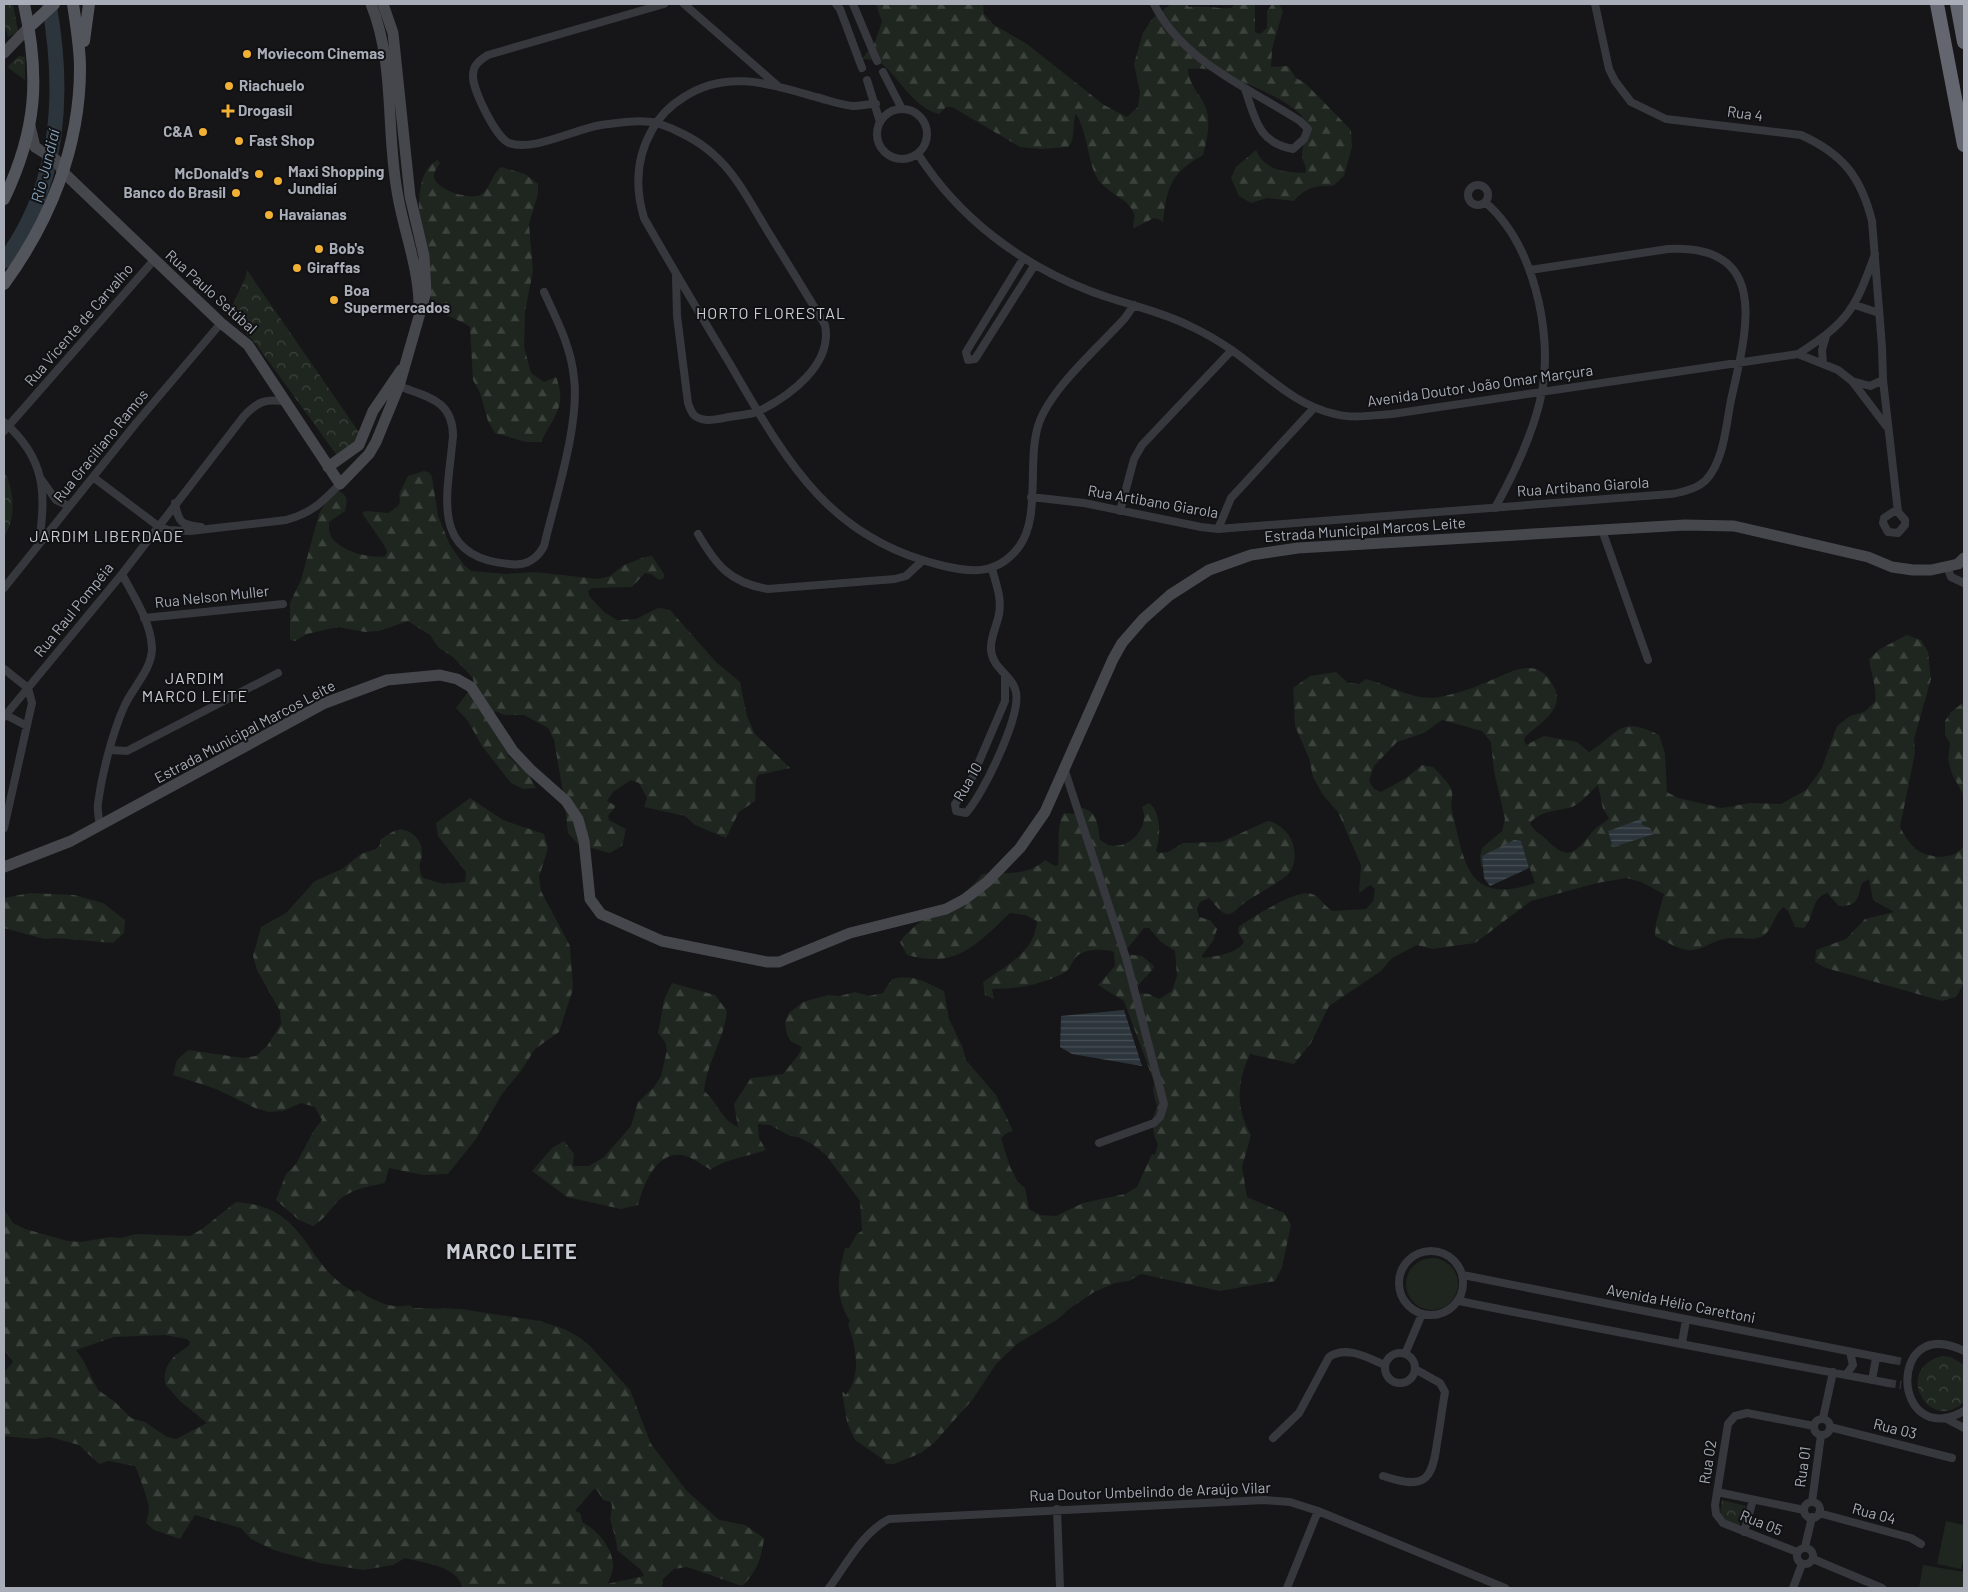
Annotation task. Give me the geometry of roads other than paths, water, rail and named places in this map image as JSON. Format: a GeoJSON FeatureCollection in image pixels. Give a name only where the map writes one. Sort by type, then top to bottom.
{"type":"FeatureCollection","features":[{"type":"Feature","properties":{"kind":"highway"},"geometry":{"type":"LineString","coordinates":[[1937,4],[1964,146]]}},
{"type":"Feature","properties":{"kind":"highway"},"geometry":{"type":"LineString","coordinates":[[1957,4],[1964,42]]}},
{"type":"Feature","properties":{"kind":"main road"},"geometry":{"type":"LineString","coordinates":[[4,199],[19,164],[30,126],[35,84],[29,27],[24,4]]}},
{"type":"Feature","properties":{"kind":"main road"},"geometry":{"type":"LineString","coordinates":[[29,27],[54,4]]}},
{"type":"Feature","properties":{"kind":"main road"},"geometry":{"type":"LineString","coordinates":[[73,4],[80,66]]}},
{"type":"Feature","properties":{"kind":"main road"},"geometry":{"type":"LineString","coordinates":[[4,284],[40,229],[53,202],[63,172],[79,100],[80,66],[89,4]]}},
{"type":"Feature","properties":{"kind":"main road"},"geometry":{"type":"LineString","coordinates":[[56,160],[68,152]]}},
{"type":"Feature","properties":{"kind":"street"},"geometry":{"type":"LineString","coordinates":[[371,4],[379,23],[383,42],[397,191],[417,277],[419,315]]}},
{"type":"Feature","properties":{"kind":"street"},"geometry":{"type":"LineString","coordinates":[[93,477],[158,526],[176,531],[210,529],[286,520],[316,509],[369,454],[376,442],[399,386],[426,292],[424,256],[410,196],[396,50],[393,33],[383,4]]}},
{"type":"Feature","properties":{"kind":"street"},"geometry":{"type":"LineString","coordinates":[[664,4],[488,55],[479,60],[472,75],[490,121],[500,136],[511,144],[530,144],[596,126],[620,123],[656,123],[697,142],[713,154],[728,170],[824,325],[826,342],[815,365],[803,380],[787,394],[758,412],[713,420],[696,417],[690,411],[677,316],[676,275]]}},
{"type":"Feature","properties":{"kind":"street"},"geometry":{"type":"LineString","coordinates":[[684,4],[779,87]]}},
{"type":"Feature","properties":{"kind":"street"},"geometry":{"type":"LineString","coordinates":[[836,4],[840,9],[862,68]]}},
{"type":"Feature","properties":{"kind":"street"},"geometry":{"type":"LineString","coordinates":[[853,4],[877,61]]}},
{"type":"Feature","properties":{"kind":"street"},"geometry":{"type":"LineString","coordinates":[[1154,4],[1172,30],[1190,49],[1218,73],[1300,121],[1308,128],[1300,145],[1293,149],[1284,148],[1267,138],[1259,127],[1244,89]]}},
{"type":"Feature","properties":{"kind":"street","name":"Rua 4"},"geometry":{"type":"LineString","coordinates":[[1595,4],[1609,69],[1615,82],[1631,102],[1666,119],[1800,135],[1818,143],[1836,156],[1853,174],[1865,195],[1872,222],[1887,427],[1898,512]]}},
{"type":"Feature","properties":{"kind":"street","name":"Rua 4"},"geometry":{"type":"LineString","coordinates":[[1599,17],[1600,4]]}},
{"type":"Feature","properties":{"kind":"street"},"geometry":{"type":"LineString","coordinates":[[379,23],[391,38],[396,50]]}},
{"type":"Feature","properties":{"kind":"street"},"geometry":{"type":"LineString","coordinates":[[4,53],[29,27]]}},
{"type":"Feature","properties":{"kind":"street"},"geometry":{"type":"LineString","coordinates":[[882,72],[902,109]]}},
{"type":"Feature","properties":{"kind":"street"},"geometry":{"type":"LineString","coordinates":[[867,80],[876,104],[880,122],[877,133],[879,145],[886,154],[896,159],[908,159],[918,154],[926,141],[926,126],[917,113],[902,109],[893,110],[880,122]]}},
{"type":"Feature","properties":{"kind":"street"},"geometry":{"type":"LineString","coordinates":[[876,104],[853,106],[779,87],[743,81],[722,82],[700,87],[677,102],[656,123],[640,157],[638,177],[638,200],[644,218],[758,412],[788,460],[810,488],[828,507],[859,532],[922,561],[965,572],[992,569],[1010,558],[1020,546],[1027,531],[1034,446],[1039,424],[1047,406],[1060,388],[1125,318],[1134,305]]}},
{"type":"Feature","properties":{"kind":"street","name":"Rua Paulo Setúbal"},"geometry":{"type":"LineString","coordinates":[[30,126],[35,147],[56,160],[63,172],[154,260],[221,324],[248,345],[340,484]]}},
{"type":"Feature","properties":{"kind":"street"},"geometry":{"type":"LineString","coordinates":[[392,153],[401,144],[404,132]]}},
{"type":"Feature","properties":{"kind":"street","name":"Avenida Doutor João Omar Marçura"},"geometry":{"type":"LineString","coordinates":[[918,154],[934,179],[958,206],[1034,266],[1092,292],[1189,325],[1232,350],[1293,397],[1314,408],[1337,415],[1360,416],[1542,392],[1798,354],[1826,336],[1855,305],[1874,254]]}},
{"type":"Feature","properties":{"kind":"street"},"geometry":{"type":"LineString","coordinates":[[1486,202],[1497,212],[1508,228],[1530,270],[1544,337],[1545,365],[1542,392],[1520,459],[1495,508]]}},
{"type":"Feature","properties":{"kind":"street"},"geometry":{"type":"LineString","coordinates":[[412,258],[416,248],[414,235],[417,224]]}},
{"type":"Feature","properties":{"kind":"street","name":"Rua Artibano Giarola"},"geometry":{"type":"LineString","coordinates":[[1031,497],[1084,503],[1201,528],[1218,529],[1671,494],[1690,490],[1706,480],[1715,465],[1740,364],[1748,313],[1745,293],[1737,274],[1723,260],[1709,253],[1688,248],[1668,249],[1530,270]]}},
{"type":"Feature","properties":{"kind":"street"},"geometry":{"type":"LineString","coordinates":[[1023,259],[966,352],[968,360],[975,359],[1034,266]]}},
{"type":"Feature","properties":{"kind":"street","name":"Rua Vicente de Carvalho"},"geometry":{"type":"LineString","coordinates":[[5,426],[154,260]]}},
{"type":"Feature","properties":{"kind":"street"},"geometry":{"type":"LineString","coordinates":[[399,386],[441,404],[451,418],[453,436],[447,514],[453,536],[463,548],[495,563],[519,565],[532,561],[544,546],[572,427],[576,402],[570,355],[544,292]]}},
{"type":"Feature","properties":{"kind":"street"},"geometry":{"type":"LineString","coordinates":[[1855,305],[1879,313]]}},
{"type":"Feature","properties":{"kind":"street","name":"Rua Graciliano Ramos"},"geometry":{"type":"LineString","coordinates":[[4,588],[69,506],[221,324]]}},
{"type":"Feature","properties":{"kind":"street"},"geometry":{"type":"LineString","coordinates":[[1823,363],[1822,350],[1826,336]]}},
{"type":"Feature","properties":{"kind":"street"},"geometry":{"type":"LineString","coordinates":[[1120,511],[1134,459],[1142,445],[1232,350]]}},
{"type":"Feature","properties":{"kind":"street","name":"Avenida Doutor João Omar Marçura"},"geometry":{"type":"LineString","coordinates":[[1798,354],[1838,370],[1852,381],[1887,427]]}},
{"type":"Feature","properties":{"kind":"street"},"geometry":{"type":"LineString","coordinates":[[328,467],[359,445],[373,411],[405,365]]}},
{"type":"Feature","properties":{"kind":"street"},"geometry":{"type":"LineString","coordinates":[[1852,381],[1870,386],[1883,380]]}},
{"type":"Feature","properties":{"kind":"street","name":"Rua Raul Pompéia"},"geometry":{"type":"LineString","coordinates":[[5,716],[122,574],[175,503],[254,406],[273,399],[287,402]]}},
{"type":"Feature","properties":{"kind":"street"},"geometry":{"type":"LineString","coordinates":[[1218,529],[1232,498],[1246,480],[1314,408]]}},
{"type":"Feature","properties":{"kind":"street"},"geometry":{"type":"LineString","coordinates":[[367,425],[369,436],[376,442]]}},
{"type":"Feature","properties":{"kind":"street"},"geometry":{"type":"LineString","coordinates":[[5,426],[30,449],[41,479],[56,500],[69,506]]}},
{"type":"Feature","properties":{"kind":"street"},"geometry":{"type":"LineString","coordinates":[[39,544],[41,528],[41,479]]}},
{"type":"Feature","properties":{"kind":"street"},"geometry":{"type":"LineString","coordinates":[[175,503],[177,516],[183,524],[210,529]]}},
{"type":"Feature","properties":{"kind":"street","name":"Estrada Municipal Marcos Leite"},"geometry":{"type":"LineString","coordinates":[[4,867],[71,842],[325,703],[387,680],[418,676],[448,677],[457,679],[471,687],[513,752],[570,807],[578,819],[584,841],[590,899],[601,914],[662,941],[767,962],[779,962],[850,933],[946,909],[964,899],[987,882],[1029,836],[1044,812],[1122,643],[1143,619],[1170,595],[1209,570],[1251,555],[1298,548],[1685,525],[1734,526],[1868,557],[1892,567],[1931,570],[1958,564],[1964,558]]}},
{"type":"Feature","properties":{"kind":"street"},"geometry":{"type":"LineString","coordinates":[[1602,530],[1648,660]]}},
{"type":"Feature","properties":{"kind":"street"},"geometry":{"type":"LineString","coordinates":[[698,534],[710,554],[726,573],[751,586],[768,589],[906,576],[922,561]]}},
{"type":"Feature","properties":{"kind":"street"},"geometry":{"type":"LineString","coordinates":[[1947,567],[1951,577],[1964,583]]}},
{"type":"Feature","properties":{"kind":"street","name":"Rua 10"},"geometry":{"type":"LineString","coordinates":[[992,569],[1000,597],[1000,612],[991,647],[994,660],[1005,676],[1013,682],[1017,704],[1010,730],[981,792],[966,814],[960,814],[956,811],[955,804],[969,785],[1005,701],[1005,676]]}},
{"type":"Feature","properties":{"kind":"street"},"geometry":{"type":"LineString","coordinates":[[100,826],[98,805],[111,750],[124,707],[147,667],[152,651],[150,635],[144,618],[122,574]]}},
{"type":"Feature","properties":{"kind":"street","name":"Rua Nelson Muller"},"geometry":{"type":"LineString","coordinates":[[144,618],[283,604]]}},
{"type":"Feature","properties":{"kind":"street"},"geometry":{"type":"LineString","coordinates":[[4,669],[28,688],[32,703],[4,828]]}},
{"type":"Feature","properties":{"kind":"street"},"geometry":{"type":"LineString","coordinates":[[111,750],[127,751],[278,672]]}},
{"type":"Feature","properties":{"kind":"street"},"geometry":{"type":"LineString","coordinates":[[1005,701],[1017,704]]}},
{"type":"Feature","properties":{"kind":"street"},"geometry":{"type":"LineString","coordinates":[[5,716],[27,726]]}},
{"type":"Feature","properties":{"kind":"street"},"geometry":{"type":"LineString","coordinates":[[1064,768],[1126,958],[1164,1104],[1160,1117],[1154,1123],[1099,1142]]}},
{"type":"Feature","properties":{"kind":"street"},"geometry":{"type":"LineString","coordinates":[[1422,1252],[1443,1252],[1452,1258],[1463,1275],[1464,1284],[1459,1300],[1443,1314],[1422,1314],[1413,1310],[1400,1293],[1400,1273],[1409,1260],[1422,1252]]}},
{"type":"Feature","properties":{"kind":"street","name":"Avenida Hélio Carettoni"},"geometry":{"type":"LineString","coordinates":[[1463,1275],[1893,1360]]}},
{"type":"Feature","properties":{"kind":"street"},"geometry":{"type":"LineString","coordinates":[[1459,1300],[1609,1331],[1682,1343],[1888,1383]]}},
{"type":"Feature","properties":{"kind":"street"},"geometry":{"type":"LineString","coordinates":[[1405,1354],[1422,1314]]}},
{"type":"Feature","properties":{"kind":"street"},"geometry":{"type":"LineString","coordinates":[[1682,1343],[1686,1320]]}},
{"type":"Feature","properties":{"kind":"street"},"geometry":{"type":"LineString","coordinates":[[1964,1351],[1941,1343],[1927,1347],[1908,1362],[1904,1386],[1917,1407],[1930,1416],[1945,1418],[1964,1412]]}},
{"type":"Feature","properties":{"kind":"street"},"geometry":{"type":"LineString","coordinates":[[1954,1346],[1964,1345]]}},
{"type":"Feature","properties":{"kind":"street"},"geometry":{"type":"LineString","coordinates":[[1273,1438],[1300,1413],[1329,1357],[1336,1352],[1350,1351],[1385,1365]]}},
{"type":"Feature","properties":{"kind":"street"},"geometry":{"type":"LineString","coordinates":[[1846,1375],[1853,1365],[1850,1352]]}},
{"type":"Feature","properties":{"kind":"street"},"geometry":{"type":"LineString","coordinates":[[1384,1476],[1403,1483],[1414,1482],[1427,1478],[1434,1467],[1445,1392],[1440,1383],[1415,1369],[1412,1360],[1405,1354],[1395,1354],[1387,1360],[1385,1365],[1386,1375],[1398,1383],[1408,1381],[1415,1369]]}},
{"type":"Feature","properties":{"kind":"street"},"geometry":{"type":"LineString","coordinates":[[1872,1380],[1876,1358]]}},
{"type":"Feature","properties":{"kind":"street"},"geometry":{"type":"LineString","coordinates":[[1822,1418],[1832,1372]]}},
{"type":"Feature","properties":{"kind":"street","name":"Rua 02"},"geometry":{"type":"LineString","coordinates":[[1717,1516],[1715,1508],[1728,1424],[1737,1414],[1747,1413],[1814,1426]]}},
{"type":"Feature","properties":{"kind":"street"},"geometry":{"type":"LineString","coordinates":[[1956,1416],[1964,1418]]}},
{"type":"Feature","properties":{"kind":"street"},"geometry":{"type":"LineString","coordinates":[[1822,1418],[1828,1421],[1830,1427],[1828,1433],[1821,1435],[1815,1431],[1814,1426],[1816,1420],[1822,1418]]}},
{"type":"Feature","properties":{"kind":"street"},"geometry":{"type":"LineString","coordinates":[[1945,1418],[1964,1428]]}},
{"type":"Feature","properties":{"kind":"street","name":"Rua 03"},"geometry":{"type":"LineString","coordinates":[[1830,1427],[1952,1458]]}},
{"type":"Feature","properties":{"kind":"street","name":"Rua 01"},"geometry":{"type":"LineString","coordinates":[[1812,1502],[1821,1435]]}},
{"type":"Feature","properties":{"kind":"street"},"geometry":{"type":"LineString","coordinates":[[1717,1492],[1804,1510]]}},
{"type":"Feature","properties":{"kind":"street","name":"Rua Doutor Umbelindo de Araújo Vilar"},"geometry":{"type":"LineString","coordinates":[[829,1588],[880,1524],[900,1517],[1264,1500],[1290,1502],[1318,1511],[1504,1588]]}},
{"type":"Feature","properties":{"kind":"street"},"geometry":{"type":"LineString","coordinates":[[1744,1532],[1753,1500]]}},
{"type":"Feature","properties":{"kind":"street"},"geometry":{"type":"LineString","coordinates":[[1804,1510],[1807,1504],[1812,1502],[1818,1504],[1819,1513],[1812,1518],[1805,1547],[1798,1552],[1797,1559],[1802,1564],[1808,1564],[1813,1559]]}},
{"type":"Feature","properties":{"kind":"street"},"geometry":{"type":"LineString","coordinates":[[1057,1509],[1060,1588]]}},
{"type":"Feature","properties":{"kind":"street"},"geometry":{"type":"LineString","coordinates":[[1804,1510],[1807,1516],[1812,1518]]}},
{"type":"Feature","properties":{"kind":"street"},"geometry":{"type":"LineString","coordinates":[[1287,1588],[1318,1511]]}},
{"type":"Feature","properties":{"kind":"street","name":"Rua 04"},"geometry":{"type":"LineString","coordinates":[[1819,1513],[1911,1538],[1921,1544]]}},
{"type":"Feature","properties":{"kind":"street","name":"Rua 05"},"geometry":{"type":"LineString","coordinates":[[1717,1516],[1723,1523],[1798,1552]]}},
{"type":"Feature","properties":{"kind":"street"},"geometry":{"type":"LineString","coordinates":[[1805,1547],[1812,1551],[1813,1559]]}},
{"type":"Feature","properties":{"kind":"street"},"geometry":{"type":"LineString","coordinates":[[1813,1559],[1882,1588]]}},
{"type":"Feature","properties":{"kind":"street"},"geometry":{"type":"LineString","coordinates":[[1793,1588],[1802,1564]]}},
{"type":"Feature","properties":{"kind":"waterway","name":"Rio Jundiaí"},"geometry":{"type":"LineString","coordinates":[[4,261],[23,232],[37,202],[54,138],[57,105],[57,71],[49,4]]}},
{"type":"Feature","properties":{"kind":"tunnel"},"geometry":{"type":"LineString","coordinates":[[1893,1360],[1904,1362]]}},
{"type":"Feature","properties":{"kind":"tunnel"},"geometry":{"type":"LineString","coordinates":[[1888,1383],[1901,1385]]}},
{"type":"Feature","properties":{"kind":"place","name":"Moviecom Cinemas"},"geometry":{"type":"Point","coordinates":[247,54]}},
{"type":"Feature","properties":{"kind":"place","name":"Riachuelo"},"geometry":{"type":"Point","coordinates":[229,86]}},
{"type":"Feature","properties":{"kind":"place","name":"Drogasil"},"geometry":{"type":"Point","coordinates":[228,111]}},
{"type":"Feature","properties":{"kind":"place","name":"C&A"},"geometry":{"type":"Point","coordinates":[203,132]}},
{"type":"Feature","properties":{"kind":"place","name":"Fast Shop"},"geometry":{"type":"Point","coordinates":[239,141]}},
{"type":"Feature","properties":{"kind":"place","name":"McDonald's"},"geometry":{"type":"Point","coordinates":[259,174]}},
{"type":"Feature","properties":{"kind":"place","name":"Maxi Shopping Jundiaí"},"geometry":{"type":"Point","coordinates":[278,181]}},
{"type":"Feature","properties":{"kind":"place","name":"Banco do Brasil"},"geometry":{"type":"Point","coordinates":[236,193]}},
{"type":"Feature","properties":{"kind":"place","name":"Havaianas"},"geometry":{"type":"Point","coordinates":[269,215]}},
{"type":"Feature","properties":{"kind":"place","name":"Bob's"},"geometry":{"type":"Point","coordinates":[319,249]}},
{"type":"Feature","properties":{"kind":"place","name":"Giraffas"},"geometry":{"type":"Point","coordinates":[297,268]}},
{"type":"Feature","properties":{"kind":"place","name":"Boa Supermercados"},"geometry":{"type":"Point","coordinates":[334,300]}},
{"type":"Feature","properties":{"kind":"district","name":"HORTO FLORESTAL"},"geometry":{"type":"Point","coordinates":[771,313]}},
{"type":"Feature","properties":{"kind":"district","name":"JARDIM LIBERDADE"},"geometry":{"type":"Point","coordinates":[107,536]}},
{"type":"Feature","properties":{"kind":"district","name":"JARDIM MARCO LEITE"},"geometry":{"type":"Point","coordinates":[195,687]}},
{"type":"Feature","properties":{"kind":"district","name":"MARCO LEITE"},"geometry":{"type":"Point","coordinates":[512,1252]}}]}
